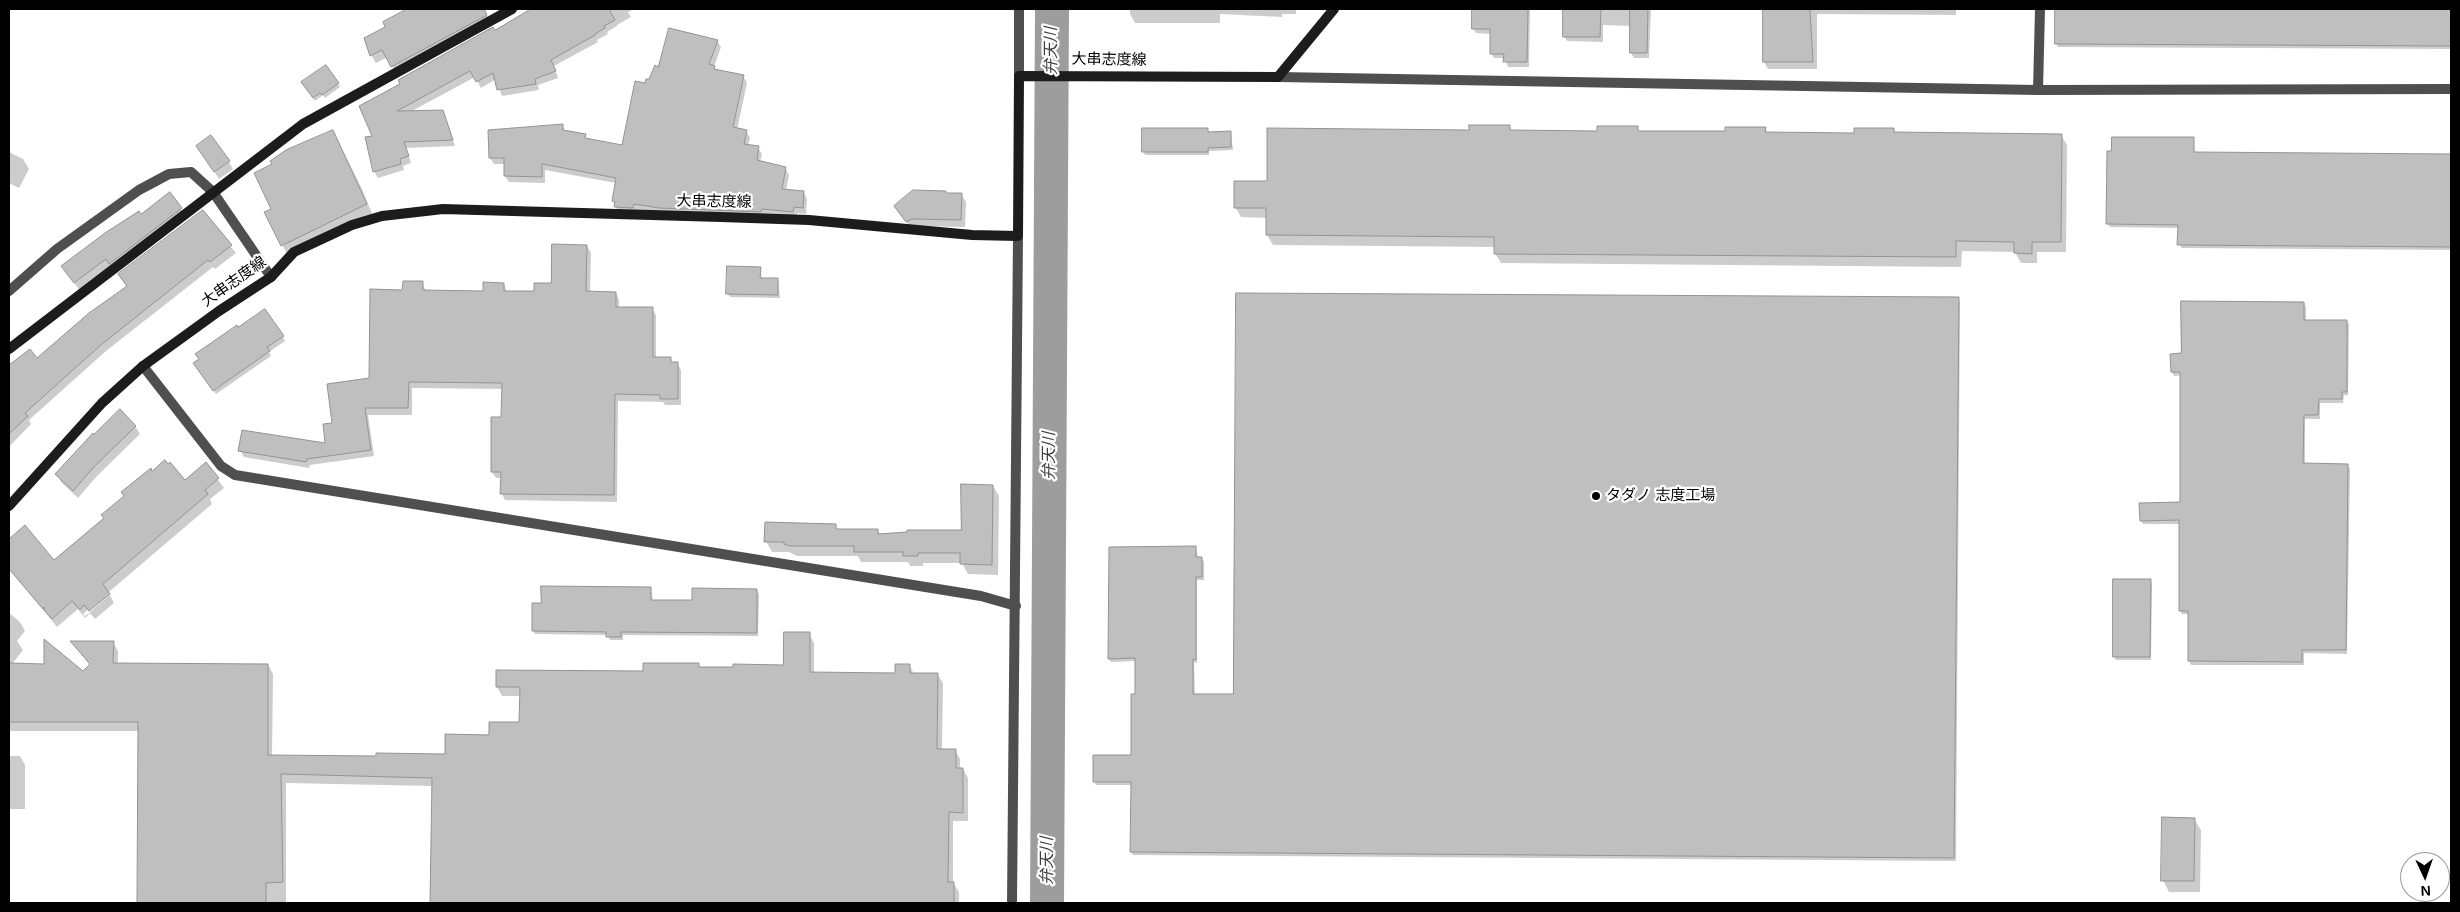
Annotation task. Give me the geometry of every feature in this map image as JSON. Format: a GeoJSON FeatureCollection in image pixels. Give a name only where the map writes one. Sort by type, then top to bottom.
{"type":"FeatureCollection","features":[{"type":"Feature","properties":{"kind":"main road"},"geometry":{"type":"LineString","coordinates":[[9,349],[303,124],[512,9]]}},
{"type":"Feature","properties":{"kind":"main road"},"geometry":{"type":"LineString","coordinates":[[1278,77],[1334,9]]}},
{"type":"Feature","properties":{"kind":"main road","name":"大串志度線"},"geometry":{"type":"LineString","coordinates":[[1019,76],[1083,74],[1278,77]]}},
{"type":"Feature","properties":{"kind":"main road"},"geometry":{"type":"LineString","coordinates":[[1018,236],[1019,76]]}},
{"type":"Feature","properties":{"kind":"main road","name":"大串志度線"},"geometry":{"type":"LineString","coordinates":[[9,506],[102,403],[143,366],[219,311],[271,277],[294,252],[352,225],[382,216],[443,209],[799,220],[972,235],[1018,236]]}},
{"type":"Feature","properties":{"kind":"street"},"geometry":{"type":"LineString","coordinates":[[1019,9],[1019,76]]}},
{"type":"Feature","properties":{"kind":"street"},"geometry":{"type":"LineString","coordinates":[[2038,90],[2040,9]]}},
{"type":"Feature","properties":{"kind":"street"},"geometry":{"type":"LineString","coordinates":[[1278,77],[2038,90],[2451,89]]}},
{"type":"Feature","properties":{"kind":"street"},"geometry":{"type":"LineString","coordinates":[[9,291],[64,244],[139,190],[170,174],[191,172],[213,192],[271,277]]}},
{"type":"Feature","properties":{"kind":"street"},"geometry":{"type":"LineString","coordinates":[[1012,903],[1018,236]]}},
{"type":"Feature","properties":{"kind":"street"},"geometry":{"type":"LineString","coordinates":[[143,366],[221,466],[235,475],[981,596],[1016,606]]}},
{"type":"Feature","properties":{"kind":"building"},"geometry":{"type":"Polygon","coordinates":[[[407,9],[484,9],[487,15],[391,67],[382,50],[370,56],[364,38],[385,27],[383,22],[407,9]]]}},
{"type":"Feature","properties":{"kind":"building"},"geometry":{"type":"Polygon","coordinates":[[[531,9],[609,9],[615,20],[604,26],[605,28],[595,35],[551,60],[556,71],[535,79],[536,84],[497,90],[493,73],[476,82],[470,71],[397,111],[443,110],[453,140],[404,142],[409,156],[400,159],[401,164],[373,172],[365,137],[372,136],[359,106],[400,84],[398,80],[493,27],[495,30],[531,9]]]}},
{"type":"Feature","properties":{"kind":"building"},"geometry":{"type":"Polygon","coordinates":[[[1472,9],[1528,9],[1527,62],[1503,62],[1504,54],[1490,54],[1490,29],[1472,29],[1472,9]]]}},
{"type":"Feature","properties":{"kind":"building"},"geometry":{"type":"Polygon","coordinates":[[[1563,9],[1601,9],[1600,37],[1563,37],[1563,9]]]}},
{"type":"Feature","properties":{"kind":"building"},"geometry":{"type":"Polygon","coordinates":[[[1630,9],[1648,9],[1647,53],[1630,53],[1630,9]]]}},
{"type":"Feature","properties":{"kind":"building"},"geometry":{"type":"Polygon","coordinates":[[[1763,9],[1810,9],[1813,62],[1763,62],[1763,9]]]}},
{"type":"Feature","properties":{"kind":"building"},"geometry":{"type":"Polygon","coordinates":[[[2055,9],[2451,9],[2451,46],[2055,44],[2055,9]]]}},
{"type":"Feature","properties":{"kind":"building"},"geometry":{"type":"Polygon","coordinates":[[[669,28],[718,40],[709,64],[715,66],[714,69],[744,75],[733,127],[747,130],[744,144],[759,146],[757,160],[786,167],[782,189],[804,191],[803,208],[794,207],[793,212],[762,209],[761,212],[659,208],[634,204],[633,208],[614,207],[615,202],[612,201],[616,178],[542,164],[542,177],[504,176],[504,158],[489,158],[488,130],[563,124],[563,130],[586,134],[585,138],[622,145],[635,81],[645,83],[646,79],[649,79],[655,65],[658,67],[669,28]]]}},
{"type":"Feature","properties":{"kind":"building"},"geometry":{"type":"Polygon","coordinates":[[[326,65],[339,83],[322,95],[320,93],[313,98],[301,82],[326,65]]]}},
{"type":"Feature","properties":{"kind":"building"},"geometry":{"type":"Polygon","coordinates":[[[1469,125],[1510,125],[1510,130],[1597,131],[1597,126],[1638,126],[1638,131],[1725,131],[1725,127],[1766,127],[1765,132],[1854,133],[1854,128],[1894,128],[1894,132],[2062,134],[2061,242],[2032,242],[2032,254],[2014,253],[2014,242],[1956,241],[1956,257],[1494,254],[1494,237],[1266,235],[1266,208],[1234,208],[1234,181],[1267,181],[1267,128],[1469,130],[1469,125]]]}},
{"type":"Feature","properties":{"kind":"building"},"geometry":{"type":"Polygon","coordinates":[[[1142,128],[1208,128],[1208,132],[1231,131],[1231,147],[1208,148],[1208,152],[1142,152],[1142,128]]]}},
{"type":"Feature","properties":{"kind":"building"},"geometry":{"type":"Polygon","coordinates":[[[333,130],[367,204],[281,246],[264,212],[271,209],[254,173],[272,164],[270,161],[286,150],[333,130]]]}},
{"type":"Feature","properties":{"kind":"building"},"geometry":{"type":"Polygon","coordinates":[[[211,135],[230,161],[214,172],[196,146],[211,135]]]}},
{"type":"Feature","properties":{"kind":"building"},"geometry":{"type":"Polygon","coordinates":[[[2112,137],[2194,137],[2194,152],[2451,154],[2451,247],[2177,245],[2178,225],[2106,224],[2107,151],[2111,151],[2112,137]]]}},
{"type":"Feature","properties":{"kind":"building"},"geometry":{"type":"Polygon","coordinates":[[[913,190],[962,193],[961,220],[912,219],[906,222],[894,206],[913,190]]]}},
{"type":"Feature","properties":{"kind":"building"},"geometry":{"type":"Polygon","coordinates":[[[170,192],[182,208],[109,264],[106,259],[74,283],[61,266],[105,233],[139,211],[141,214],[170,192]]]}},
{"type":"Feature","properties":{"kind":"building"},"geometry":{"type":"Polygon","coordinates":[[[203,210],[232,245],[210,262],[208,260],[102,344],[25,413],[28,416],[9,434],[9,365],[30,349],[37,358],[89,313],[127,286],[118,274],[203,210]]]}},
{"type":"Feature","properties":{"kind":"building"},"geometry":{"type":"Polygon","coordinates":[[[552,244],[587,245],[586,291],[616,292],[616,307],[653,307],[653,357],[671,357],[671,362],[678,362],[678,399],[660,399],[660,395],[615,394],[614,495],[500,494],[501,472],[491,472],[491,417],[501,417],[502,383],[409,382],[408,408],[365,408],[371,450],[307,459],[306,462],[238,451],[242,430],[325,443],[323,424],[332,423],[327,384],[369,378],[370,289],[402,290],[403,281],[423,281],[423,290],[483,291],[483,282],[504,283],[504,291],[534,291],[534,283],[551,283],[552,244]]]}},
{"type":"Feature","properties":{"kind":"building"},"geometry":{"type":"Polygon","coordinates":[[[727,266],[761,267],[760,278],[778,278],[778,295],[726,294],[727,266]]]}},
{"type":"Feature","properties":{"kind":"building","name":"タダノ 志度工場"},"geometry":{"type":"Polygon","coordinates":[[[1236,293],[1959,297],[1954,858],[1130,852],[1131,782],[1093,782],[1093,755],[1131,755],[1131,694],[1135,694],[1135,658],[1108,659],[1109,547],[1196,546],[1196,557],[1202,557],[1202,577],[1196,577],[1196,660],[1193,659],[1193,694],[1233,694],[1236,293]]]}},
{"type":"Feature","properties":{"kind":"building"},"geometry":{"type":"Polygon","coordinates":[[[2181,301],[2304,302],[2304,320],[2347,320],[2347,392],[2342,392],[2342,399],[2319,399],[2318,415],[2304,415],[2303,463],[2348,464],[2346,650],[2302,650],[2302,662],[2188,661],[2188,611],[2179,611],[2179,520],[2140,521],[2139,503],[2180,502],[2180,372],[2171,372],[2170,354],[2181,353],[2181,301]]]}},
{"type":"Feature","properties":{"kind":"building"},"geometry":{"type":"Polygon","coordinates":[[[265,309],[284,336],[267,347],[270,351],[213,391],[193,363],[199,359],[195,354],[237,325],[238,327],[265,309]]]}},
{"type":"Feature","properties":{"kind":"building"},"geometry":{"type":"Polygon","coordinates":[[[120,409],[136,426],[93,468],[73,491],[55,474],[93,433],[120,409]]]}},
{"type":"Feature","properties":{"kind":"building"},"geometry":{"type":"Polygon","coordinates":[[[165,460],[168,464],[170,462],[185,480],[206,462],[219,478],[205,490],[208,494],[103,584],[110,594],[89,611],[84,605],[80,610],[72,601],[52,619],[44,610],[44,607],[43,609],[9,569],[9,539],[25,525],[54,560],[104,518],[101,515],[124,496],[121,492],[151,468],[152,471],[165,460]]]}},
{"type":"Feature","properties":{"kind":"building"},"geometry":{"type":"Polygon","coordinates":[[[961,484],[993,485],[992,565],[960,564],[960,553],[918,553],[918,556],[903,556],[903,552],[854,552],[854,546],[790,546],[784,544],[784,542],[764,542],[765,522],[836,524],[836,529],[878,529],[878,534],[907,532],[907,530],[961,530],[961,484]]]}},
{"type":"Feature","properties":{"kind":"building"},"geometry":{"type":"Polygon","coordinates":[[[2113,579],[2151,579],[2150,657],[2113,657],[2113,579]]]}},
{"type":"Feature","properties":{"kind":"building"},"geometry":{"type":"Polygon","coordinates":[[[541,586],[651,587],[651,600],[692,600],[692,588],[757,589],[757,633],[621,632],[621,637],[606,637],[606,632],[532,631],[532,603],[541,603],[541,586]]]}},
{"type":"Feature","properties":{"kind":"building"},"geometry":{"type":"Polygon","coordinates":[[[784,632],[810,632],[810,672],[895,673],[895,664],[910,664],[910,673],[938,673],[937,749],[956,749],[956,768],[963,768],[963,813],[949,812],[948,882],[954,882],[954,903],[430,903],[432,778],[281,774],[283,882],[266,883],[266,903],[137,903],[138,722],[9,722],[9,663],[44,664],[44,639],[83,671],[90,664],[70,641],[114,641],[113,663],[268,664],[268,755],[376,756],[376,753],[445,754],[445,734],[489,735],[489,722],[519,722],[520,687],[496,687],[496,670],[643,671],[643,663],[699,663],[699,667],[733,667],[733,664],[783,665],[784,632]]]}},
{"type":"Feature","properties":{"kind":"building"},"geometry":{"type":"Polygon","coordinates":[[[2162,817],[2195,818],[2194,881],[2161,881],[2162,817]]]}},
{"type":"Feature","properties":{"kind":"waterway","name":"弁天川"},"geometry":{"type":"LineString","coordinates":[[1047,903],[1052,9]]}},
{"type":"Feature","properties":{"kind":"place","name":"タダノ 志度工場"},"geometry":{"type":"Point","coordinates":[1596,496]}}]}
